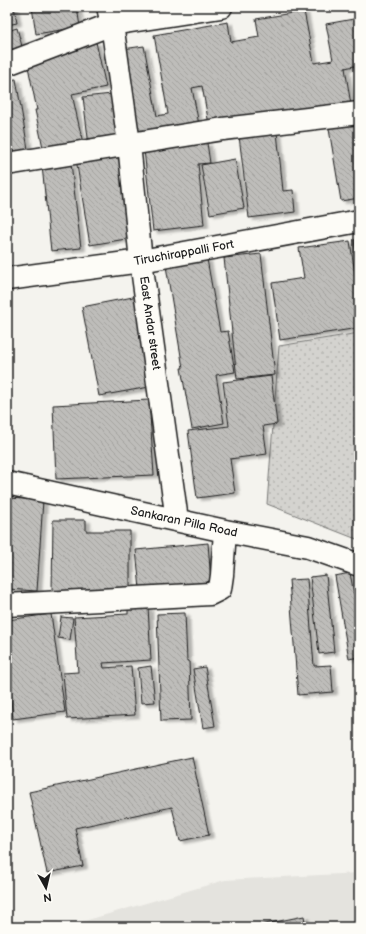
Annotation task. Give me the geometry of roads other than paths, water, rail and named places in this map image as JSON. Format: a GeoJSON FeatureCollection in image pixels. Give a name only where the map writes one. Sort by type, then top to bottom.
{"type":"FeatureCollection","features":[{"type":"Feature","properties":{"kind":"street"},"geometry":{"type":"LineString","coordinates":[[7,64],[110,16],[221,7]]}},
{"type":"Feature","properties":{"kind":"street","name":"East Andar street"},"geometry":{"type":"LineString","coordinates":[[110,16],[129,144],[141,261],[176,520]]}},
{"type":"Feature","properties":{"kind":"street"},"geometry":{"type":"LineString","coordinates":[[7,164],[223,129],[359,113]]}},
{"type":"Feature","properties":{"kind":"street","name":"Tiruchirappalli Fort"},"geometry":{"type":"LineString","coordinates":[[7,279],[141,261],[359,221]]}},
{"type":"Feature","properties":{"kind":"street","name":"Sankaran Pilla Road"},"geometry":{"type":"LineString","coordinates":[[7,483],[225,531],[308,547],[359,565]]}},
{"type":"Feature","properties":{"kind":"street"},"geometry":{"type":"LineString","coordinates":[[7,605],[210,594],[220,589],[225,531]]}}]}
